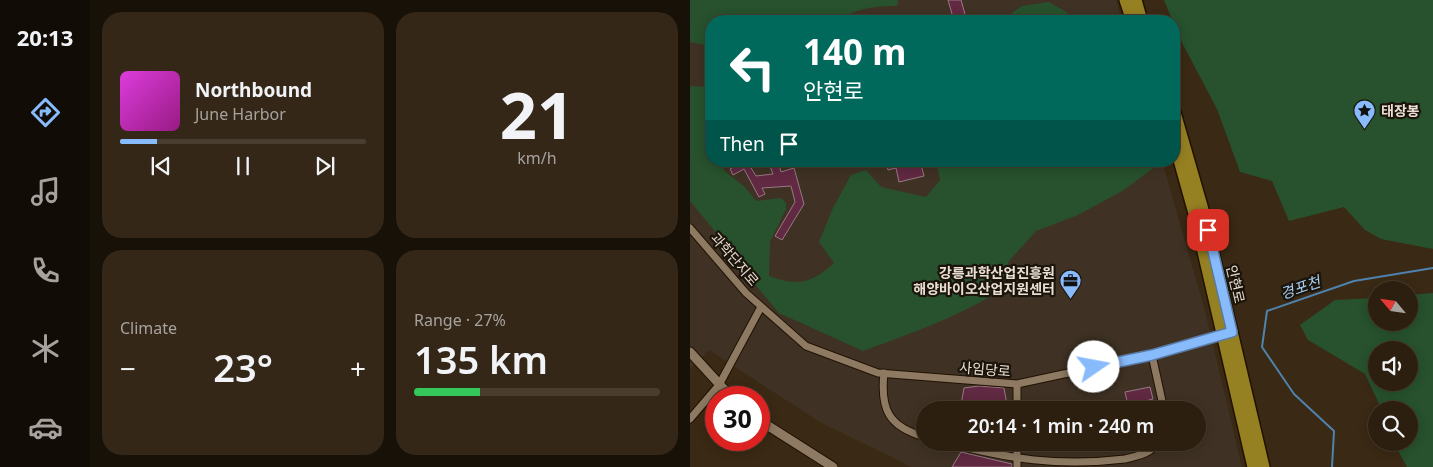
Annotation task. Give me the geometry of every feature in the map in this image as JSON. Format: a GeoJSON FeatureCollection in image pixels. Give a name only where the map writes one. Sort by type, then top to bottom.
{"type":"FeatureCollection","features":[{"type":"Feature","properties":{"kind":"highway"},"geometry":{"type":"LineString","coordinates":[[1125,0],[1130,15]]}},
{"type":"Feature","properties":{"kind":"highway"},"geometry":{"type":"LineString","coordinates":[[1136,0],[1140,15]]}},
{"type":"Feature","properties":{"kind":"highway","name":"안현로"},"geometry":{"type":"LineString","coordinates":[[1180,129],[1196,184],[1253,467]]}},
{"type":"Feature","properties":{"kind":"highway","name":"안현로"},"geometry":{"type":"LineString","coordinates":[[1180,164],[1264,467]]}},
{"type":"Feature","properties":{"kind":"street","name":"과학단지로"},"geometry":{"type":"LineString","coordinates":[[690,228],[761,307]]}},
{"type":"Feature","properties":{"kind":"street","name":"사임당로"},"geometry":{"type":"LineString","coordinates":[[761,307],[806,346],[878,373],[1017,384],[1152,355],[1227,334]]}},
{"type":"Feature","properties":{"kind":"street"},"geometry":{"type":"LineString","coordinates":[[690,419],[719,385],[761,307]]}},
{"type":"Feature","properties":{"kind":"street"},"geometry":{"type":"LineString","coordinates":[[690,352],[719,385]]}},
{"type":"Feature","properties":{"kind":"street"},"geometry":{"type":"LineString","coordinates":[[1152,355],[1162,401]]}},
{"type":"Feature","properties":{"kind":"street"},"geometry":{"type":"LineString","coordinates":[[884,373],[882,391],[886,412],[896,424],[916,434]]}},
{"type":"Feature","properties":{"kind":"street"},"geometry":{"type":"LineString","coordinates":[[1017,384],[1017,401]]}},
{"type":"Feature","properties":{"kind":"street"},"geometry":{"type":"LineString","coordinates":[[770,427],[833,467]]}},
{"type":"Feature","properties":{"kind":"street"},"geometry":{"type":"LineString","coordinates":[[974,451],[1017,464],[1060,467],[1104,464],[1144,455],[1148,451]]}},
{"type":"Feature","properties":{"kind":"street"},"geometry":{"type":"LineString","coordinates":[[1017,451],[1017,464]]}},
{"type":"Feature","properties":{"kind":"shaded area"},"geometry":{"type":"Polygon","coordinates":[[[690,0],[1116,0],[1120,15],[705,15],[705,167],[1164,167],[1204,307],[1242,467],[911,467],[820,422],[770,390],[770,386],[764,386],[709,350],[690,369],[690,0]]]}},
{"type":"Feature","properties":{"kind":"green space"},"geometry":{"type":"Polygon","coordinates":[[[690,0],[898,0],[897,6],[874,7],[848,15],[705,15],[705,45],[690,42],[690,0]]]}},
{"type":"Feature","properties":{"kind":"green space"},"geometry":{"type":"Polygon","coordinates":[[[1164,0],[1433,0],[1433,249],[1381,239],[1365,230],[1344,207],[1289,221],[1272,181],[1240,172],[1217,109],[1180,39],[1180,15],[1170,15],[1164,0]]]}},
{"type":"Feature","properties":{"kind":"green space"},"geometry":{"type":"Polygon","coordinates":[[[1049,2],[1069,15],[1009,15],[1022,6],[1049,2]]]}},
{"type":"Feature","properties":{"kind":"green space"},"geometry":{"type":"Polygon","coordinates":[[[690,86],[705,87],[705,167],[726,167],[723,170],[745,187],[756,201],[781,198],[786,203],[786,209],[770,242],[769,276],[788,281],[796,282],[812,279],[834,263],[819,242],[833,208],[851,175],[866,170],[881,187],[926,197],[940,180],[937,167],[1153,168],[1124,190],[1078,215],[1036,231],[1009,261],[1001,290],[951,317],[863,351],[779,313],[690,201],[690,86]]]}},
{"type":"Feature","properties":{"kind":"green space"},"geometry":{"type":"Polygon","coordinates":[[[1433,293],[1433,467],[1407,467],[1398,451],[1418,451],[1418,401],[1378,401],[1373,391],[1418,391],[1418,341],[1368,341],[1368,380],[1365,374],[1308,340],[1300,325],[1335,300],[1368,298],[1368,331],[1418,331],[1418,294],[1433,293]]]}},
{"type":"Feature","properties":{"kind":"building"},"geometry":{"type":"Polygon","coordinates":[[[948,0],[961,0],[965,15],[952,15],[948,0]]]}},
{"type":"Feature","properties":{"kind":"building"},"geometry":{"type":"Polygon","coordinates":[[[734,167],[753,167],[751,168],[756,176],[773,174],[770,167],[780,167],[781,172],[794,168],[804,204],[782,240],[775,236],[795,202],[791,186],[762,188],[765,194],[759,197],[744,169],[733,175],[730,169],[734,167]]]}},
{"type":"Feature","properties":{"kind":"building"},"geometry":{"type":"Polygon","coordinates":[[[887,167],[922,167],[924,176],[899,182],[896,168],[888,170],[887,167]]]}},
{"type":"Feature","properties":{"kind":"building"},"geometry":{"type":"Polygon","coordinates":[[[979,386],[1004,388],[1006,401],[962,401],[964,388],[979,386]]]}},
{"type":"Feature","properties":{"kind":"building"},"geometry":{"type":"Polygon","coordinates":[[[1150,387],[1153,399],[1127,401],[1125,392],[1150,387]]]}},
{"type":"Feature","properties":{"kind":"building"},"geometry":{"type":"Polygon","coordinates":[[[961,452],[1012,464],[1012,467],[952,467],[961,452]]]}},
{"type":"Feature","properties":{"kind":"waterway","name":"경포천"},"geometry":{"type":"LineString","coordinates":[[1332,467],[1334,431],[1294,394],[1262,347],[1267,311],[1354,281],[1433,268]]}},
{"type":"Feature","properties":{"kind":"place","name":"태장봉"},"geometry":{"type":"Point","coordinates":[1365,129]}},
{"type":"Feature","properties":{"kind":"place","name":"강릉과학산업진흥원 해양바이오산업지원센터"},"geometry":{"type":"Point","coordinates":[1071,299]}},
{"type":"Feature","properties":{"kind":"route"},"geometry":{"type":"LineString","coordinates":[[1094,367],[1152,355],[1232,332],[1208,230]]}}]}
